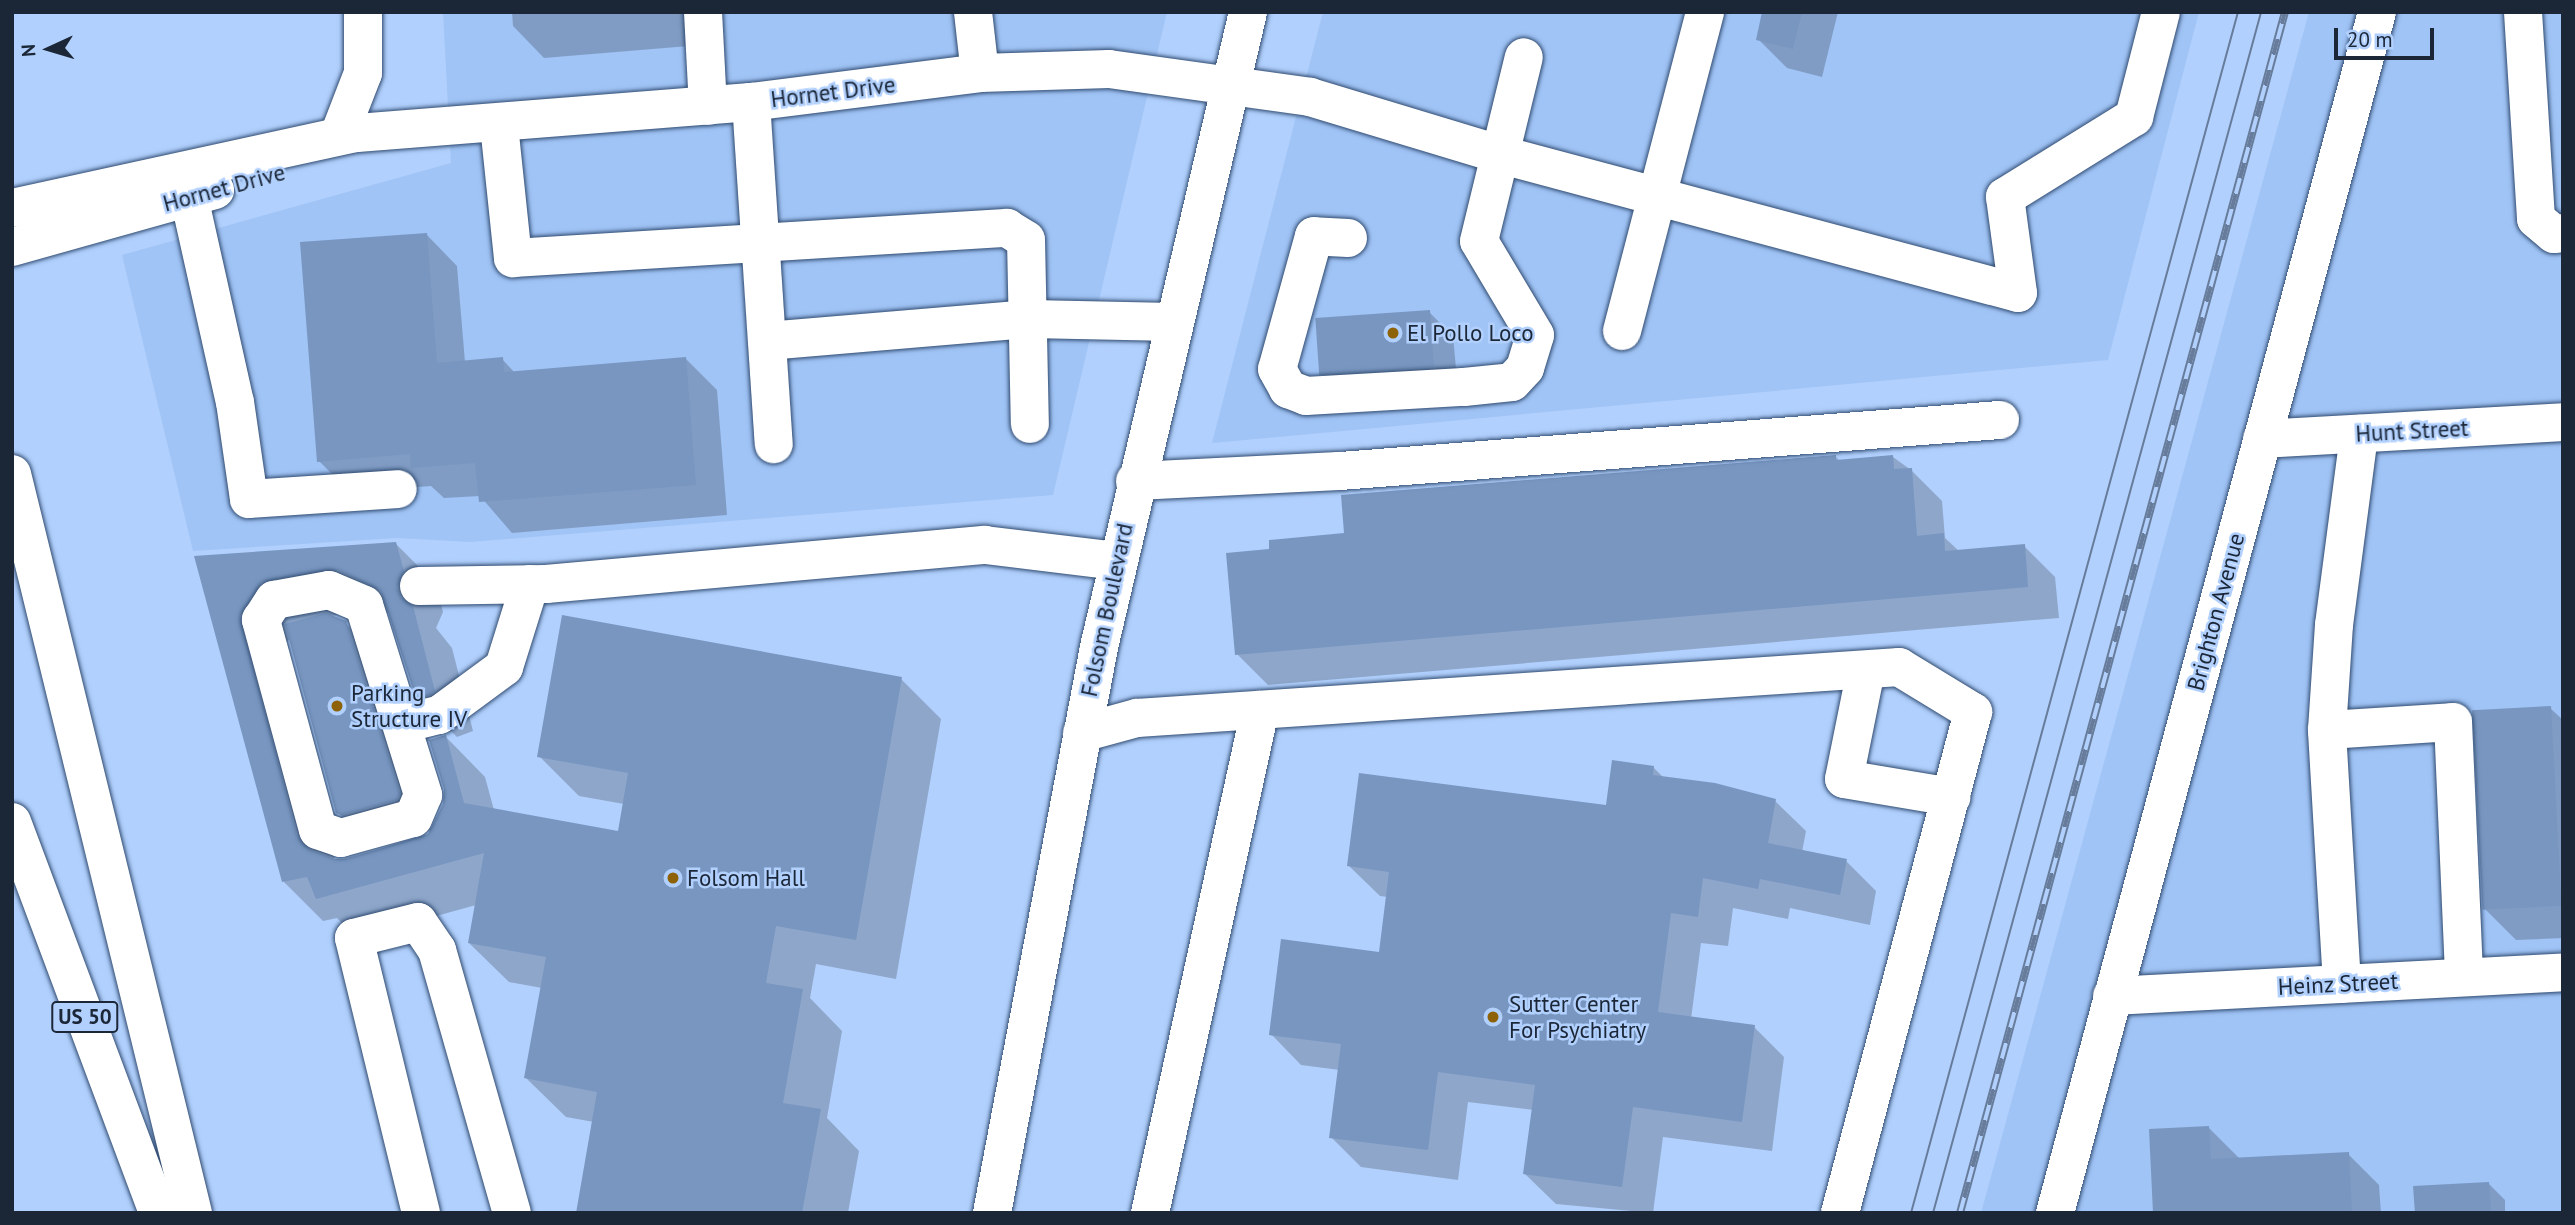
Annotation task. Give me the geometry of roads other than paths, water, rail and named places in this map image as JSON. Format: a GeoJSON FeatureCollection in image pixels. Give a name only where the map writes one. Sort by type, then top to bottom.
{"type":"FeatureCollection","features":[{"type":"Feature","properties":{"kind":"main road"},"geometry":{"type":"LineString","coordinates":[[340,135],[363,73],[363,12]]}},
{"type":"Feature","properties":{"kind":"main road"},"geometry":{"type":"LineString","coordinates":[[703,12],[708,106]]}},
{"type":"Feature","properties":{"kind":"main road"},"geometry":{"type":"LineString","coordinates":[[973,12],[980,74]]}},
{"type":"Feature","properties":{"kind":"main road","name":"Folsom Boulevard"},"geometry":{"type":"LineString","coordinates":[[992,1213],[1082,733],[1135,481],[1228,86],[1248,12]]}},
{"type":"Feature","properties":{"kind":"main road"},"geometry":{"type":"LineString","coordinates":[[1622,331],[1705,12]]}},
{"type":"Feature","properties":{"kind":"main road","name":"Hornet Drive"},"geometry":{"type":"LineString","coordinates":[[12,208],[340,135],[499,125],[751,102],[980,74],[1109,69],[1310,97],[1502,155],[2018,293],[2005,197],[2134,117],[2161,12]]}},
{"type":"Feature","properties":{"kind":"main road","name":"Brighton Avenue"},"geometry":{"type":"LineString","coordinates":[[2054,1213],[2377,12]]}},
{"type":"Feature","properties":{"kind":"main road"},"geometry":{"type":"LineString","coordinates":[[2523,12],[2536,219],[2554,234],[2563,233]]}},
{"type":"Feature","properties":{"kind":"main road"},"geometry":{"type":"LineString","coordinates":[[1348,238],[1314,236],[1277,369],[1288,388],[1306,396],[1334,396],[1512,382],[1525,368],[1535,335],[1479,241],[1524,57]]}},
{"type":"Feature","properties":{"kind":"main road"},"geometry":{"type":"LineString","coordinates":[[751,102],[774,444]]}},
{"type":"Feature","properties":{"kind":"main road"},"geometry":{"type":"LineString","coordinates":[[499,125],[513,258],[1007,228],[1026,240],[1030,319],[1030,424]]}},
{"type":"Feature","properties":{"kind":"main road","name":"Hornet Drive"},"geometry":{"type":"LineString","coordinates":[[12,247],[436,130]]}},
{"type":"Feature","properties":{"kind":"main road"},"geometry":{"type":"LineString","coordinates":[[189,197],[235,402],[249,499],[398,489]]}},
{"type":"Feature","properties":{"kind":"main road"},"geometry":{"type":"LineString","coordinates":[[767,341],[1030,319],[1173,322]]}},
{"type":"Feature","properties":{"kind":"main road"},"geometry":{"type":"LineString","coordinates":[[1135,481],[1340,471],[2000,420]]}},
{"type":"Feature","properties":{"kind":"main road","name":"Hunt Street"},"geometry":{"type":"LineString","coordinates":[[2262,439],[2563,422]]}},
{"type":"Feature","properties":{"kind":"main road"},"geometry":{"type":"LineString","coordinates":[[2342,984],[2327,730],[2334,625],[2358,434]]}},
{"type":"Feature","properties":{"kind":"main road"},"geometry":{"type":"LineString","coordinates":[[12,474],[193,1213]]}},
{"type":"Feature","properties":{"kind":"main road"},"geometry":{"type":"LineString","coordinates":[[419,586],[530,584],[985,545],[1118,561]]}},
{"type":"Feature","properties":{"kind":"main road"},"geometry":{"type":"LineString","coordinates":[[402,724],[439,715],[504,667],[530,584]]}},
{"type":"Feature","properties":{"kind":"main road"},"geometry":{"type":"LineString","coordinates":[[329,590],[364,605],[402,724],[422,795],[413,817],[341,838],[318,830],[261,620],[274,600],[329,590]]}},
{"type":"Feature","properties":{"kind":"main road"},"geometry":{"type":"LineString","coordinates":[[1082,733],[1137,718],[1899,667],[1973,712],[1840,1213]]}},
{"type":"Feature","properties":{"kind":"main road"},"geometry":{"type":"LineString","coordinates":[[1866,670],[1844,779],[1951,797]]}},
{"type":"Feature","properties":{"kind":"main road"},"geometry":{"type":"LineString","coordinates":[[1150,1213],[1260,710]]}},
{"type":"Feature","properties":{"kind":"main road"},"geometry":{"type":"LineString","coordinates":[[2327,730],[2453,722],[2464,977]]}},
{"type":"Feature","properties":{"kind":"main road","name":"US 50"},"geometry":{"type":"LineString","coordinates":[[12,822],[158,1213]]}},
{"type":"Feature","properties":{"kind":"main road"},"geometry":{"type":"LineString","coordinates":[[421,1213],[354,938],[418,922],[437,950],[512,1213]]}},
{"type":"Feature","properties":{"kind":"main road","name":"Heinz Street"},"geometry":{"type":"LineString","coordinates":[[2112,996],[2563,972]]}},
{"type":"Feature","properties":{"kind":"tram line"},"geometry":{"type":"LineString","coordinates":[[1911,1213],[2238,12]]}},
{"type":"Feature","properties":{"kind":"tram line"},"geometry":{"type":"LineString","coordinates":[[1933,1213],[2261,12]]}},
{"type":"Feature","properties":{"kind":"railway"},"geometry":{"type":"LineString","coordinates":[[1960,1213],[2285,12]]}},
{"type":"Feature","properties":{"kind":"place","name":"El Pollo Loco"},"geometry":{"type":"Point","coordinates":[1393,333]}},
{"type":"Feature","properties":{"kind":"place","name":"Parking Structure IV"},"geometry":{"type":"Point","coordinates":[337,706]}},
{"type":"Feature","properties":{"kind":"place","name":"Folsom Hall"},"geometry":{"type":"Point","coordinates":[673,878]}},
{"type":"Feature","properties":{"kind":"place","name":"Sutter Center For Psychiatry"},"geometry":{"type":"Point","coordinates":[1493,1017]}}]}
